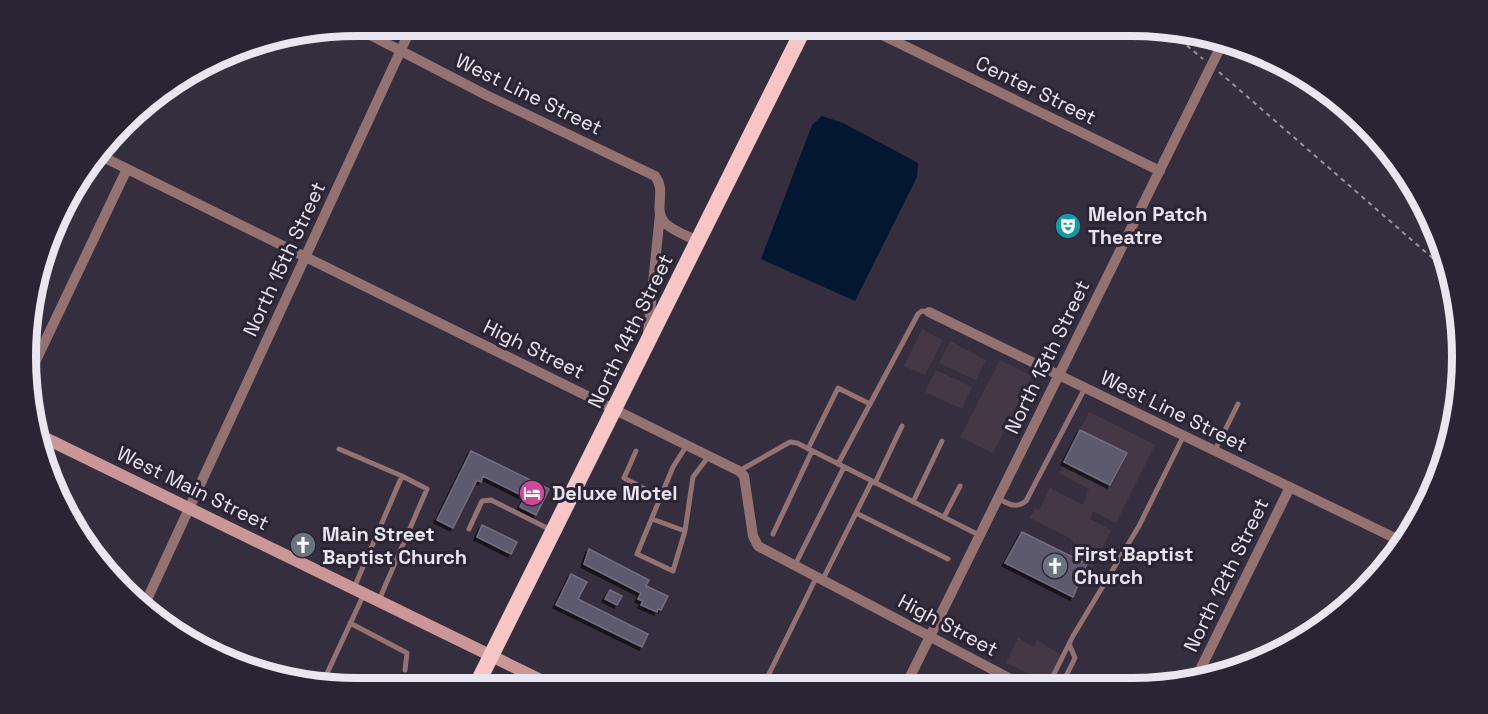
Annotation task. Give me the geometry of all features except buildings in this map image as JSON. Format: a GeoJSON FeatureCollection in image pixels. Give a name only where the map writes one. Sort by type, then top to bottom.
{"type":"FeatureCollection","features":[{"type":"Feature","properties":{"kind":"highway","name":"North 14th Street"},"geometry":{"type":"LineString","coordinates":[[480,678],[800,36]]}},
{"type":"Feature","properties":{"kind":"main road","name":"West Main Street"},"geometry":{"type":"LineString","coordinates":[[47,439],[537,678]]}},
{"type":"Feature","properties":{"kind":"street","name":"West Line Street"},"geometry":{"type":"LineString","coordinates":[[373,36],[486,95],[655,176],[662,191],[646,345]]}},
{"type":"Feature","properties":{"kind":"street","name":"North 15th Street"},"geometry":{"type":"LineString","coordinates":[[147,600],[407,36]]}},
{"type":"Feature","properties":{"kind":"street","name":"Center Street"},"geometry":{"type":"LineString","coordinates":[[884,36],[1160,171]]}},
{"type":"Feature","properties":{"kind":"street","name":"North 13th Street"},"geometry":{"type":"LineString","coordinates":[[909,678],[1160,171],[1211,66],[1217,48]]}},
{"type":"Feature","properties":{"kind":"street","name":"High Street"},"geometry":{"type":"LineString","coordinates":[[105,158],[739,471],[744,476],[753,536],[758,546],[794,567],[930,635],[1009,678]]}},
{"type":"Feature","properties":{"kind":"street"},"geometry":{"type":"LineString","coordinates":[[36,347],[127,169]]}},
{"type":"Feature","properties":{"kind":"street"},"geometry":{"type":"LineString","coordinates":[[660,213],[665,223],[698,241]]}},
{"type":"Feature","properties":{"kind":"street","name":"West Line Street"},"geometry":{"type":"LineString","coordinates":[[929,312],[1396,538]]}},
{"type":"Feature","properties":{"kind":"street","name":"North 12th Street"},"geometry":{"type":"LineString","coordinates":[[1200,671],[1290,487]]}},
{"type":"Feature","properties":{"kind":"lane"},"geometry":{"type":"LineString","coordinates":[[794,567],[868,403],[890,371],[918,314],[921,311],[929,312]]}},
{"type":"Feature","properties":{"kind":"lane"},"geometry":{"type":"LineString","coordinates":[[997,498],[1012,506],[1020,506],[1026,501],[1085,387]]}},
{"type":"Feature","properties":{"kind":"lane"},"geometry":{"type":"LineString","coordinates":[[773,534],[838,388],[868,403]]}},
{"type":"Feature","properties":{"kind":"lane"},"geometry":{"type":"LineString","coordinates":[[1215,450],[1238,404]]}},
{"type":"Feature","properties":{"kind":"lane"},"geometry":{"type":"LineString","coordinates":[[767,678],[902,426]]}},
{"type":"Feature","properties":{"kind":"lane"},"geometry":{"type":"LineString","coordinates":[[1052,678],[1078,626],[1139,526],[1184,435]]}},
{"type":"Feature","properties":{"kind":"lane"},"geometry":{"type":"LineString","coordinates":[[913,502],[942,441]]}},
{"type":"Feature","properties":{"kind":"lane"},"geometry":{"type":"LineString","coordinates":[[739,471],[790,442],[841,465],[979,535]]}},
{"type":"Feature","properties":{"kind":"lane"},"geometry":{"type":"LineString","coordinates":[[687,445],[673,467],[637,554],[673,572],[685,531],[693,477],[710,456]]}},
{"type":"Feature","properties":{"kind":"lane"},"geometry":{"type":"LineString","coordinates":[[339,449],[428,489],[379,600]]}},
{"type":"Feature","properties":{"kind":"lane"},"geometry":{"type":"LineString","coordinates":[[636,452],[624,478],[660,497]]}},
{"type":"Feature","properties":{"kind":"lane"},"geometry":{"type":"LineString","coordinates":[[326,676],[350,623],[359,590],[402,476]]}},
{"type":"Feature","properties":{"kind":"lane"},"geometry":{"type":"LineString","coordinates":[[944,518],[960,486]]}},
{"type":"Feature","properties":{"kind":"lane"},"geometry":{"type":"LineString","coordinates":[[469,529],[482,501],[491,500],[554,531]]}},
{"type":"Feature","properties":{"kind":"lane"},"geometry":{"type":"LineString","coordinates":[[856,513],[948,559]]}},
{"type":"Feature","properties":{"kind":"lane"},"geometry":{"type":"LineString","coordinates":[[652,519],[685,531]]}},
{"type":"Feature","properties":{"kind":"lane"},"geometry":{"type":"LineString","coordinates":[[350,623],[406,653],[405,669]]}},
{"type":"Feature","properties":{"kind":"lane"},"geometry":{"type":"LineString","coordinates":[[1065,678],[1075,658],[1070,646]]}},
{"type":"Feature","properties":{"kind":"path"},"geometry":{"type":"LineString","coordinates":[[1180,40],[1437,261]]}},
{"type":"Feature","properties":{"kind":"shaded area"},"geometry":{"type":"Polygon","coordinates":[[[922,329],[943,340],[925,375],[904,366],[922,329]]]}},
{"type":"Feature","properties":{"kind":"shaded area"},"geometry":{"type":"Polygon","coordinates":[[[950,341],[986,360],[976,380],[939,363],[950,341]]]}},
{"type":"Feature","properties":{"kind":"shaded area"},"geometry":{"type":"Polygon","coordinates":[[[1000,360],[1032,376],[993,453],[960,437],[1000,360]]]}},
{"type":"Feature","properties":{"kind":"shaded area"},"geometry":{"type":"Polygon","coordinates":[[[936,370],[972,387],[962,409],[925,392],[936,370]]]}},
{"type":"Feature","properties":{"kind":"shaded area"},"geometry":{"type":"Polygon","coordinates":[[[1089,412],[1155,445],[1116,523],[1093,511],[1090,519],[1111,530],[1093,568],[1069,555],[1074,543],[1070,538],[1030,518],[1035,508],[1039,510],[1050,488],[1083,505],[1089,489],[1059,473],[1064,462],[1112,486],[1128,454],[1080,430],[1089,412]]]}},
{"type":"Feature","properties":{"kind":"shaded area"},"geometry":{"type":"Polygon","coordinates":[[[1018,638],[1034,647],[1037,640],[1061,655],[1051,678],[1038,678],[1006,663],[1018,638]]]}},
{"type":"Feature","properties":{"kind":"water"},"geometry":{"type":"Polygon","coordinates":[[[822,116],[843,123],[918,163],[917,177],[855,301],[761,259],[812,125],[822,116]]]}},
{"type":"Feature","properties":{"kind":"place","name":"Melon Patch Theatre"},"geometry":{"type":"Point","coordinates":[1068,226]}},
{"type":"Feature","properties":{"kind":"place","name":"Deluxe Motel"},"geometry":{"type":"Point","coordinates":[532,493]}},
{"type":"Feature","properties":{"kind":"place","name":"Main Street Baptist Church"},"geometry":{"type":"Point","coordinates":[303,545]}},
{"type":"Feature","properties":{"kind":"place","name":"First Baptist Church"},"geometry":{"type":"Point","coordinates":[1055,566]}}]}
